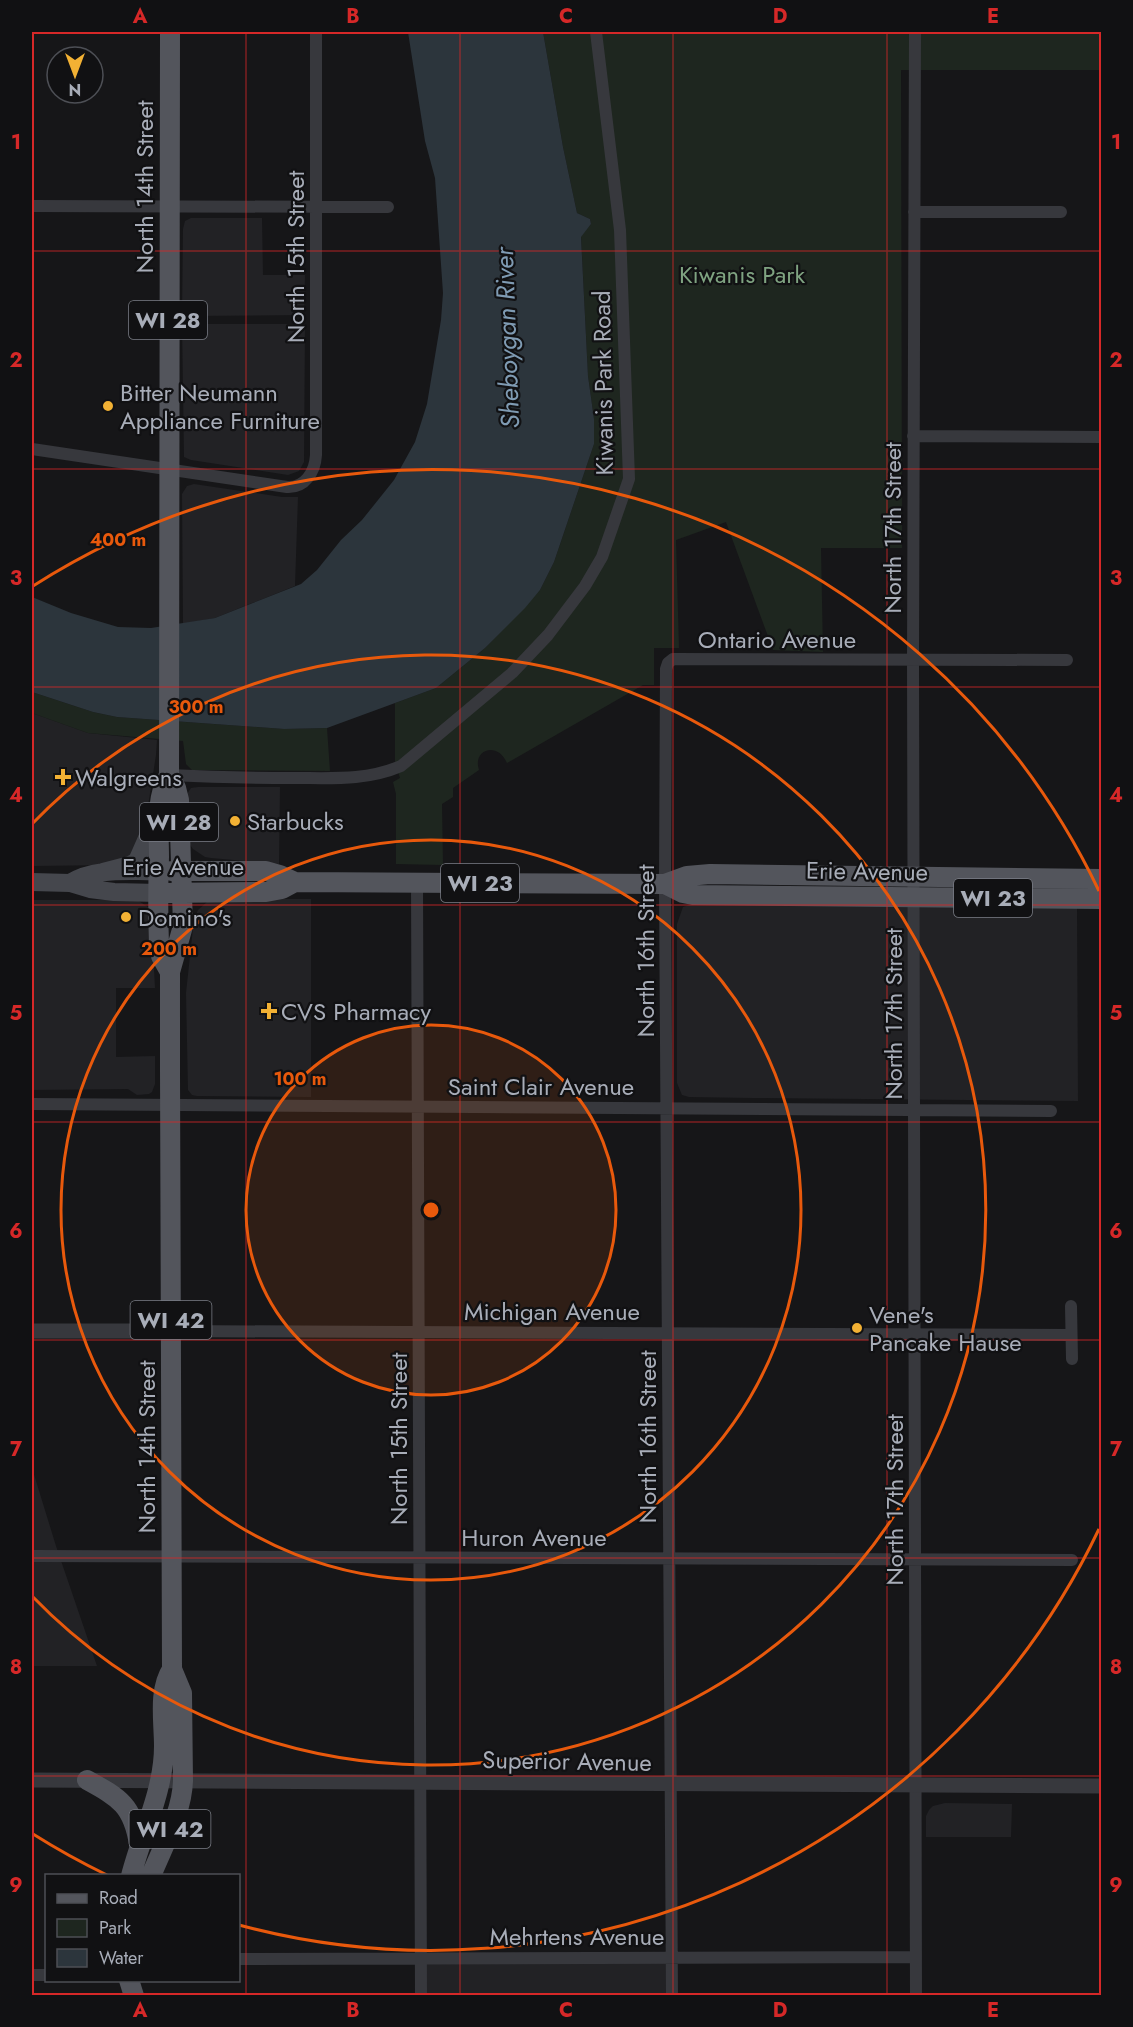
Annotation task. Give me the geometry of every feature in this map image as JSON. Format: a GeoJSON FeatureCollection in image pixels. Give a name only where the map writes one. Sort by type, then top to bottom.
{"type":"FeatureCollection","features":[{"type":"Feature","properties":{"kind":"main road","name":"North 14th Street"},"geometry":{"type":"LineString","coordinates":[[151,1874],[183,1793],[182,1693],[172,1669],[170,972],[182,932],[183,893],[178,796],[169,775],[170,32]]}},
{"type":"Feature","properties":{"kind":"main road","name":"North 14th Street"},"geometry":{"type":"LineString","coordinates":[[169,775],[162,790],[159,810],[158,871],[160,950],[170,972]]}},
{"type":"Feature","properties":{"kind":"main road"},"geometry":{"type":"LineString","coordinates":[[103,872],[128,866],[137,861],[144,850],[152,823],[159,810]]}},
{"type":"Feature","properties":{"kind":"main road","name":"Erie Avenue"},"geometry":{"type":"LineString","coordinates":[[70,883],[86,874],[158,871],[266,871],[295,882],[665,884],[682,877],[699,874],[1101,879]]}},
{"type":"Feature","properties":{"kind":"main road","name":"Erie Avenue"},"geometry":{"type":"LineString","coordinates":[[32,882],[70,883],[84,888],[110,892],[183,893],[266,892],[278,890],[295,882]]}},
{"type":"Feature","properties":{"kind":"main road","name":"Erie Avenue"},"geometry":{"type":"LineString","coordinates":[[665,884],[693,895],[1101,899]]}},
{"type":"Feature","properties":{"kind":"main road","name":"North 14th Street"},"geometry":{"type":"LineString","coordinates":[[131,1874],[160,1781],[164,1748],[163,1702],[168,1675],[172,1669]]}},
{"type":"Feature","properties":{"kind":"main road"},"geometry":{"type":"LineString","coordinates":[[87,1780],[125,1805],[133,1820],[139,1845]]}},
{"type":"Feature","properties":{"kind":"street","name":"North 15th Street"},"geometry":{"type":"LineString","coordinates":[[169,470],[289,488],[306,480],[314,470],[316,460],[316,32]]}},
{"type":"Feature","properties":{"kind":"street","name":"Kiwanis Park Road"},"geometry":{"type":"LineString","coordinates":[[169,775],[368,777],[401,766],[512,673],[554,627],[585,586],[602,557],[629,479],[620,230],[596,32]]}},
{"type":"Feature","properties":{"kind":"street","name":"North 17th Street"},"geometry":{"type":"LineString","coordinates":[[915,32],[913,661],[916,1995]]}},
{"type":"Feature","properties":{"kind":"street"},"geometry":{"type":"LineString","coordinates":[[32,206],[388,207]]}},
{"type":"Feature","properties":{"kind":"street"},"geometry":{"type":"LineString","coordinates":[[914,212],[1061,212]]}},
{"type":"Feature","properties":{"kind":"street"},"geometry":{"type":"LineString","coordinates":[[913,436],[1101,437]]}},
{"type":"Feature","properties":{"kind":"street"},"geometry":{"type":"LineString","coordinates":[[32,449],[169,470]]}},
{"type":"Feature","properties":{"kind":"street","name":"Ontario Avenue"},"geometry":{"type":"LineString","coordinates":[[668,663],[673,659],[1067,660]]}},
{"type":"Feature","properties":{"kind":"street","name":"North 16th Street"},"geometry":{"type":"LineString","coordinates":[[668,663],[665,676],[665,884],[672,1995]]}},
{"type":"Feature","properties":{"kind":"street","name":"North 15th Street"},"geometry":{"type":"LineString","coordinates":[[417,882],[422,1995]]}},
{"type":"Feature","properties":{"kind":"street","name":"Saint Clair Avenue"},"geometry":{"type":"LineString","coordinates":[[32,1104],[1051,1111]]}},
{"type":"Feature","properties":{"kind":"street"},"geometry":{"type":"LineString","coordinates":[[1071,1306],[1072,1359]]}},
{"type":"Feature","properties":{"kind":"street","name":"Michigan Avenue"},"geometry":{"type":"LineString","coordinates":[[32,1331],[1071,1335]]}},
{"type":"Feature","properties":{"kind":"street","name":"Huron Avenue"},"geometry":{"type":"LineString","coordinates":[[32,1556],[1072,1560]]}},
{"type":"Feature","properties":{"kind":"street","name":"Superior Avenue"},"geometry":{"type":"LineString","coordinates":[[32,1780],[1101,1786]]}},
{"type":"Feature","properties":{"kind":"street","name":"Mehrtens Avenue"},"geometry":{"type":"LineString","coordinates":[[240,1959],[916,1957]]}},
{"type":"Feature","properties":{"kind":"shaded area"},"geometry":{"type":"Polygon","coordinates":[[[191,218],[262,218],[263,275],[305,275],[304,315],[182,316],[185,221],[191,218]]]}},
{"type":"Feature","properties":{"kind":"shaded area"},"geometry":{"type":"Polygon","coordinates":[[[182,324],[305,324],[304,462],[299,471],[288,475],[184,457],[182,324]]]}},
{"type":"Feature","properties":{"kind":"shaded area"},"geometry":{"type":"Polygon","coordinates":[[[194,484],[282,497],[298,497],[295,586],[215,618],[183,624],[182,494],[187,486],[194,484]]]}},
{"type":"Feature","properties":{"kind":"shaded area"},"geometry":{"type":"Polygon","coordinates":[[[32,713],[88,733],[157,740],[143,838],[137,851],[113,865],[32,866],[32,713]]]}},
{"type":"Feature","properties":{"kind":"shaded area"},"geometry":{"type":"Polygon","coordinates":[[[280,787],[279,864],[205,857],[193,849],[188,842],[187,794],[191,788],[280,787]]]}},
{"type":"Feature","properties":{"kind":"shaded area"},"geometry":{"type":"Polygon","coordinates":[[[311,899],[311,1097],[197,1096],[192,1095],[188,1090],[186,993],[194,919],[198,910],[208,901],[311,899]]]}},
{"type":"Feature","properties":{"kind":"shaded area"},"geometry":{"type":"Polygon","coordinates":[[[32,900],[137,900],[148,907],[151,914],[155,988],[116,988],[116,1057],[155,1056],[155,1084],[149,1094],[137,1095],[128,1089],[32,1090],[32,900]]]}},
{"type":"Feature","properties":{"kind":"shaded area"},"geometry":{"type":"Polygon","coordinates":[[[695,903],[1077,907],[1078,1101],[752,1098],[682,1095],[677,1083],[677,924],[683,907],[695,903]]]}},
{"type":"Feature","properties":{"kind":"shaded area"},"geometry":{"type":"Polygon","coordinates":[[[32,1468],[56,1546],[97,1666],[32,1666],[32,1468]]]}},
{"type":"Feature","properties":{"kind":"shaded area"},"geometry":{"type":"Polygon","coordinates":[[[945,1803],[1012,1804],[1011,1837],[926,1837],[926,1816],[929,1810],[933,1806],[945,1803]]]}},
{"type":"Feature","properties":{"kind":"shaded area"},"geometry":{"type":"Polygon","coordinates":[[[672,1957],[672,1995],[421,1995],[421,1958],[672,1957]]]}},
{"type":"Feature","properties":{"kind":"green space","name":"Kiwanis Park"},"geometry":{"type":"Polygon","coordinates":[[[543,32],[1101,32],[1101,70],[901,70],[902,548],[821,548],[823,652],[773,650],[726,522],[676,540],[679,648],[654,648],[654,685],[643,685],[507,763],[498,752],[487,750],[482,753],[479,757],[479,770],[453,788],[453,797],[442,804],[443,865],[396,864],[396,794],[393,782],[400,778],[395,761],[395,703],[436,688],[485,648],[540,590],[554,562],[594,444],[581,236],[591,224],[590,219],[577,213],[543,32]]]}},
{"type":"Feature","properties":{"kind":"green space"},"geometry":{"type":"Polygon","coordinates":[[[32,692],[93,712],[117,717],[284,729],[327,728],[330,771],[192,770],[186,764],[183,741],[88,733],[32,713],[32,692]]]}},
{"type":"Feature","properties":{"kind":"water","name":"Sheboygan River"},"geometry":{"type":"Polygon","coordinates":[[[408,32],[543,32],[577,213],[590,219],[591,224],[581,237],[594,444],[554,562],[540,590],[485,648],[436,688],[327,728],[284,729],[117,717],[93,712],[32,692],[32,597],[71,613],[118,627],[151,628],[215,618],[301,584],[317,570],[341,540],[362,520],[394,480],[415,442],[427,404],[441,320],[443,293],[435,178],[425,141],[408,32]]]}},
{"type":"Feature","properties":{"kind":"place","name":"Bitter Neumann Appliance Furniture"},"geometry":{"type":"Point","coordinates":[108,406]}},
{"type":"Feature","properties":{"kind":"place","name":"Walgreens"},"geometry":{"type":"Point","coordinates":[63,777]}},
{"type":"Feature","properties":{"kind":"place","name":"Starbucks"},"geometry":{"type":"Point","coordinates":[235,821]}},
{"type":"Feature","properties":{"kind":"place","name":"Domino's"},"geometry":{"type":"Point","coordinates":[126,917]}},
{"type":"Feature","properties":{"kind":"place","name":"CVS Pharmacy"},"geometry":{"type":"Point","coordinates":[269,1011]}},
{"type":"Feature","properties":{"kind":"place","name":"Vene's Pancake Hause"},"geometry":{"type":"Point","coordinates":[857,1328]}}]}
